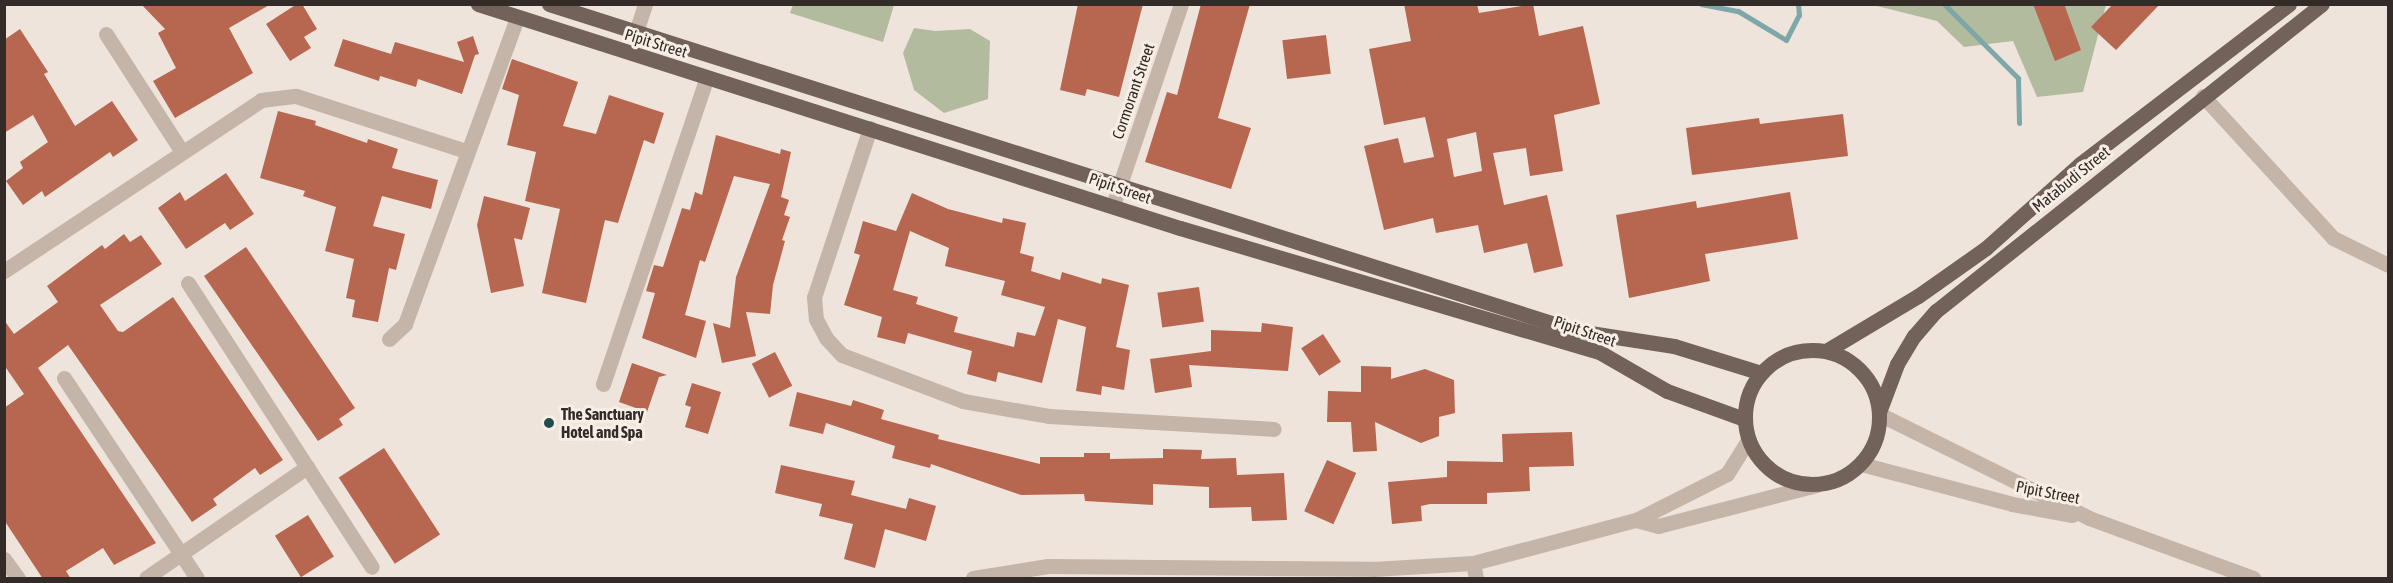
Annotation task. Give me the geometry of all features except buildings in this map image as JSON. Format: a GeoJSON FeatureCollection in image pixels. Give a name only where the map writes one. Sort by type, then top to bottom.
{"type":"FeatureCollection","features":[{"type":"Feature","properties":{"kind":"main road","name":"Pipit Street"},"geometry":{"type":"LineString","coordinates":[[478,4],[1113,205],[1601,353],[1666,391],[1744,419]]}},
{"type":"Feature","properties":{"kind":"main road","name":"Pipit Street"},"geometry":{"type":"LineString","coordinates":[[549,4],[1002,147],[1120,188],[1577,331],[1674,346],[1761,373]]}},
{"type":"Feature","properties":{"kind":"main road","name":"Matabudi Street"},"geometry":{"type":"LineString","coordinates":[[1879,413],[1897,364],[1914,336],[1936,311],[2203,96],[2322,4]]}},
{"type":"Feature","properties":{"kind":"main road","name":"Matabudi Street"},"geometry":{"type":"LineString","coordinates":[[1826,351],[1918,296],[1986,248],[2079,164],[2289,5]]}},
{"type":"Feature","properties":{"kind":"main road"},"geometry":{"type":"LineString","coordinates":[[1826,351],[1857,367],[1875,395],[1879,413],[1875,441],[1861,464],[1840,478],[1816,485],[1795,483],[1774,474],[1759,459],[1748,440],[1744,419],[1751,387],[1761,373],[1791,353],[1826,351]]}},
{"type":"Feature","properties":{"kind":"street"},"geometry":{"type":"LineString","coordinates":[[636,32],[645,4]]}},
{"type":"Feature","properties":{"kind":"street","name":"Cormorant Street"},"geometry":{"type":"LineString","coordinates":[[1113,205],[1181,4]]}},
{"type":"Feature","properties":{"kind":"street"},"geometry":{"type":"LineString","coordinates":[[388,339],[405,324],[466,151],[517,18]]}},
{"type":"Feature","properties":{"kind":"street"},"geometry":{"type":"LineString","coordinates":[[106,34],[182,152]]}},
{"type":"Feature","properties":{"kind":"street"},"geometry":{"type":"LineString","coordinates":[[603,384],[706,77]]}},
{"type":"Feature","properties":{"kind":"street"},"geometry":{"type":"LineString","coordinates":[[4,271],[261,100],[296,96],[466,151]]}},
{"type":"Feature","properties":{"kind":"street"},"geometry":{"type":"LineString","coordinates":[[2203,96],[2334,238],[2388,265]]}},
{"type":"Feature","properties":{"kind":"street"},"geometry":{"type":"LineString","coordinates":[[870,128],[814,297],[816,319],[826,338],[842,355],[963,401],[1049,416],[1274,429]]}},
{"type":"Feature","properties":{"kind":"street"},"geometry":{"type":"LineString","coordinates":[[188,283],[372,567]]}},
{"type":"Feature","properties":{"kind":"street"},"geometry":{"type":"LineString","coordinates":[[64,378],[197,579]]}},
{"type":"Feature","properties":{"kind":"street","name":"Pipit Street"},"geometry":{"type":"LineString","coordinates":[[1879,413],[2090,518],[2253,579]]}},
{"type":"Feature","properties":{"kind":"street"},"geometry":{"type":"LineString","coordinates":[[974,579],[1048,566],[1121,572],[1373,574],[1473,562],[1636,520],[1727,474],[1748,440]]}},
{"type":"Feature","properties":{"kind":"street","name":"Pipit Street"},"geometry":{"type":"LineString","coordinates":[[1861,464],[2012,504],[2090,518]]}},
{"type":"Feature","properties":{"kind":"street"},"geometry":{"type":"LineString","coordinates":[[146,579],[308,467]]}},
{"type":"Feature","properties":{"kind":"street"},"geometry":{"type":"LineString","coordinates":[[1636,520],[1658,526],[1816,485]]}},
{"type":"Feature","properties":{"kind":"street"},"geometry":{"type":"LineString","coordinates":[[4,559],[18,579]]}},
{"type":"Feature","properties":{"kind":"street"},"geometry":{"type":"LineString","coordinates":[[1473,562],[1476,579]]}},
{"type":"Feature","properties":{"kind":"green space"},"geometry":{"type":"Polygon","coordinates":[[[793,4],[894,5],[883,42],[790,13],[793,4]]]}},
{"type":"Feature","properties":{"kind":"green space"},"geometry":{"type":"Polygon","coordinates":[[[1873,5],[2106,5],[2083,92],[2037,97],[2013,41],[1964,47],[1937,21],[1873,5]]]}},
{"type":"Feature","properties":{"kind":"green space"},"geometry":{"type":"Polygon","coordinates":[[[914,28],[935,31],[970,29],[990,41],[988,99],[944,113],[914,90],[903,53],[914,28]]]}},
{"type":"Feature","properties":{"kind":"waterway"},"geometry":{"type":"LineString","coordinates":[[1701,4],[1738,11],[1786,40],[1799,15],[1798,4]]}},
{"type":"Feature","properties":{"kind":"waterway"},"geometry":{"type":"LineString","coordinates":[[1944,4],[2018,78],[2019,123]]}},
{"type":"Feature","properties":{"kind":"place","name":"The Sanctuary Hotel and Spa"},"geometry":{"type":"Point","coordinates":[549,423]}}]}
